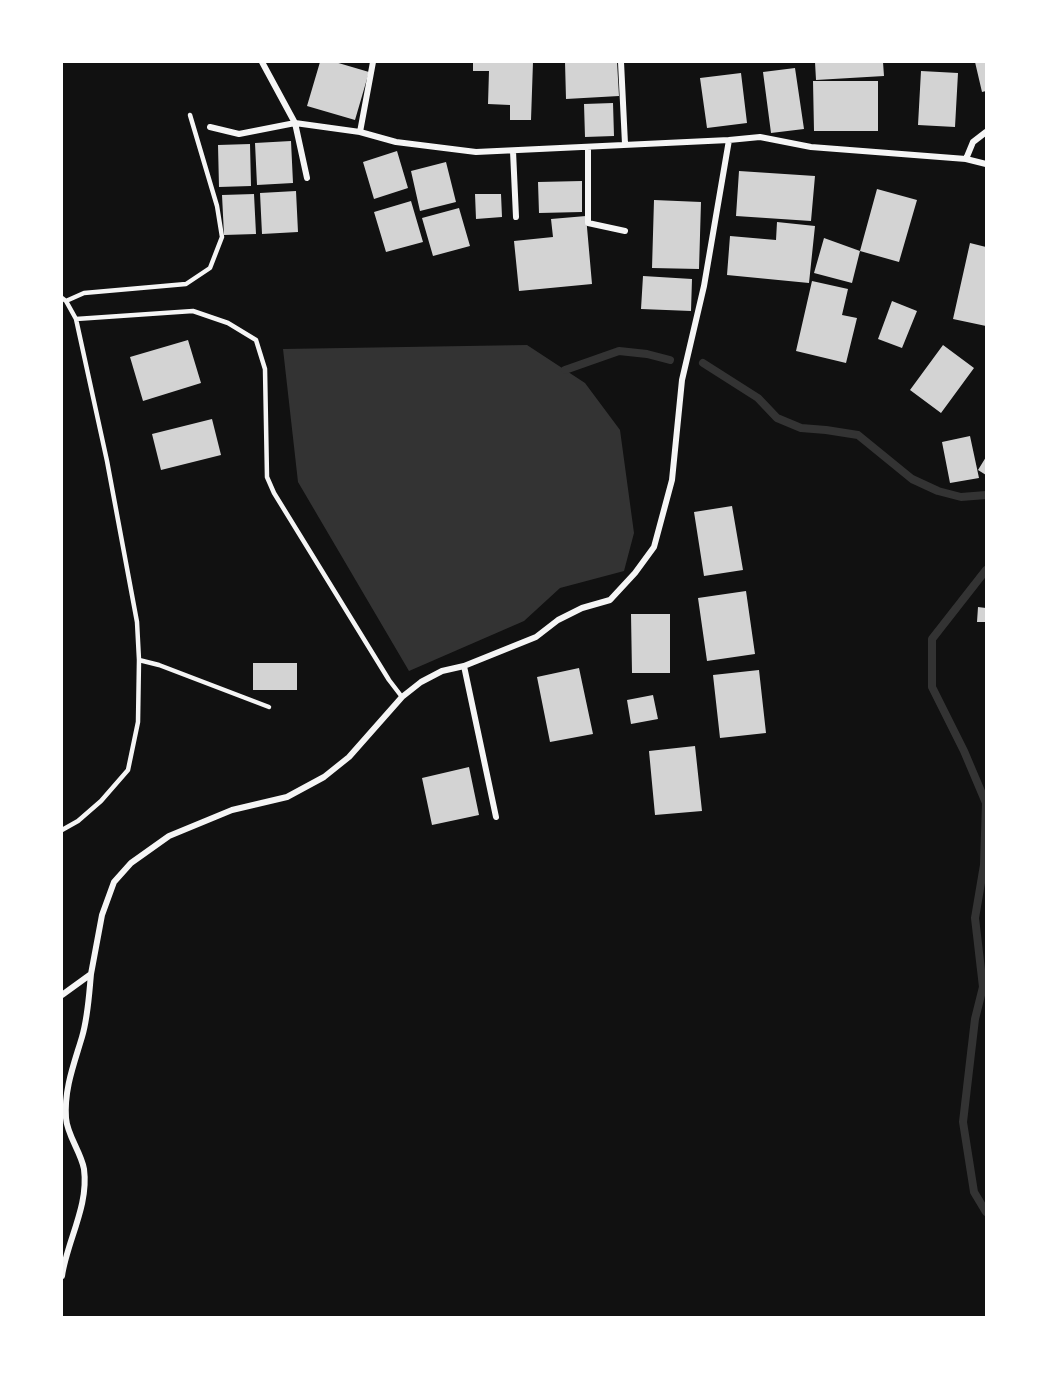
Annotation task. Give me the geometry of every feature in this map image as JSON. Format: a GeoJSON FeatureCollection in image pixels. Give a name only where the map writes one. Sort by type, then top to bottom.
{"type":"FeatureCollection","features":[{"type":"Feature","properties":{"kind":"street"},"geometry":{"type":"LineString","coordinates":[[262,62],[295,123],[307,178]]}},
{"type":"Feature","properties":{"kind":"street"},"geometry":{"type":"LineString","coordinates":[[360,132],[373,62]]}},
{"type":"Feature","properties":{"kind":"street"},"geometry":{"type":"LineString","coordinates":[[621,62],[625,144]]}},
{"type":"Feature","properties":{"kind":"street"},"geometry":{"type":"LineString","coordinates":[[210,126],[239,134],[295,123],[360,132],[396,142],[476,152],[760,137],[811,147],[966,159],[987,164]]}},
{"type":"Feature","properties":{"kind":"street"},"geometry":{"type":"LineString","coordinates":[[966,159],[973,142],[987,132]]}},
{"type":"Feature","properties":{"kind":"street"},"geometry":{"type":"LineString","coordinates":[[62,1276],[64,1259],[83,1203],[84,1169],[66,1119],[70,1070],[82,1036],[88,1007],[91,974],[102,915],[114,882],[131,862],[169,836],[232,810],[286,797],[324,777],[349,757],[402,697],[421,682],[442,671],[464,666],[536,637],[558,620],[582,608],[609,600],[635,573],[654,547],[672,480],[682,380],[704,286],[729,140]]}},
{"type":"Feature","properties":{"kind":"street"},"geometry":{"type":"LineString","coordinates":[[588,147],[588,223],[626,231]]}},
{"type":"Feature","properties":{"kind":"street"},"geometry":{"type":"LineString","coordinates":[[513,151],[516,218]]}},
{"type":"Feature","properties":{"kind":"street"},"geometry":{"type":"LineString","coordinates":[[464,666],[496,817]]}},
{"type":"Feature","properties":{"kind":"street"},"geometry":{"type":"LineString","coordinates":[[62,995],[91,974]]}},
{"type":"Feature","properties":{"kind":"lane"},"geometry":{"type":"LineString","coordinates":[[62,830],[78,821],[128,770],[138,722],[139,660],[137,622],[107,461],[76,319],[64,299],[84,293],[186,284],[210,268],[222,237],[217,206],[190,115]]}},
{"type":"Feature","properties":{"kind":"lane"},"geometry":{"type":"LineString","coordinates":[[76,319],[194,311],[228,323],[255,340],[265,369],[267,477],[274,493],[402,697]]}},
{"type":"Feature","properties":{"kind":"lane"},"geometry":{"type":"LineString","coordinates":[[139,660],[159,665],[269,707]]}},
{"type":"Feature","properties":{"kind":"shaded area"},"geometry":{"type":"Polygon","coordinates":[[[527,345],[585,383],[620,430],[634,533],[624,571],[560,588],[524,621],[409,671],[298,482],[283,349],[527,345]]]}},
{"type":"Feature","properties":{"kind":"building"},"geometry":{"type":"Polygon","coordinates":[[[320,62],[335,62],[369,72],[355,120],[307,106],[320,62]]]}},
{"type":"Feature","properties":{"kind":"building"},"geometry":{"type":"Polygon","coordinates":[[[473,62],[533,62],[531,120],[510,120],[510,105],[488,104],[489,71],[473,71],[473,62]]]}},
{"type":"Feature","properties":{"kind":"building"},"geometry":{"type":"Polygon","coordinates":[[[565,62],[617,62],[619,96],[566,99],[565,62]]]}},
{"type":"Feature","properties":{"kind":"building"},"geometry":{"type":"Polygon","coordinates":[[[815,62],[883,62],[884,76],[816,80],[815,62]]]}},
{"type":"Feature","properties":{"kind":"building"},"geometry":{"type":"Polygon","coordinates":[[[975,62],[986,62],[986,91],[982,92],[975,62]]]}},
{"type":"Feature","properties":{"kind":"building"},"geometry":{"type":"Polygon","coordinates":[[[795,68],[804,129],[771,133],[763,72],[795,68]]]}},
{"type":"Feature","properties":{"kind":"building"},"geometry":{"type":"Polygon","coordinates":[[[921,71],[958,73],[955,127],[918,125],[921,71]]]}},
{"type":"Feature","properties":{"kind":"building"},"geometry":{"type":"Polygon","coordinates":[[[741,73],[747,123],[707,128],[700,78],[741,73]]]}},
{"type":"Feature","properties":{"kind":"building"},"geometry":{"type":"Polygon","coordinates":[[[813,81],[878,81],[878,131],[814,131],[813,81]]]}},
{"type":"Feature","properties":{"kind":"building"},"geometry":{"type":"Polygon","coordinates":[[[613,103],[614,136],[585,137],[584,104],[613,103]]]}},
{"type":"Feature","properties":{"kind":"building"},"geometry":{"type":"Polygon","coordinates":[[[291,141],[293,183],[257,185],[255,143],[291,141]]]}},
{"type":"Feature","properties":{"kind":"building"},"geometry":{"type":"Polygon","coordinates":[[[250,144],[251,186],[219,187],[218,145],[250,144]]]}},
{"type":"Feature","properties":{"kind":"building"},"geometry":{"type":"Polygon","coordinates":[[[397,151],[408,188],[374,199],[363,162],[397,151]]]}},
{"type":"Feature","properties":{"kind":"building"},"geometry":{"type":"Polygon","coordinates":[[[446,162],[456,202],[420,211],[411,171],[446,162]]]}},
{"type":"Feature","properties":{"kind":"building"},"geometry":{"type":"Polygon","coordinates":[[[739,171],[815,176],[811,221],[736,216],[739,171]]]}},
{"type":"Feature","properties":{"kind":"building"},"geometry":{"type":"Polygon","coordinates":[[[582,181],[582,212],[539,213],[538,182],[582,181]]]}},
{"type":"Feature","properties":{"kind":"building"},"geometry":{"type":"Polygon","coordinates":[[[877,189],[917,200],[899,262],[860,251],[877,189]]]}},
{"type":"Feature","properties":{"kind":"building"},"geometry":{"type":"Polygon","coordinates":[[[296,191],[298,232],[262,234],[260,193],[296,191]]]}},
{"type":"Feature","properties":{"kind":"building"},"geometry":{"type":"Polygon","coordinates":[[[254,194],[256,234],[224,235],[222,195],[254,194]]]}},
{"type":"Feature","properties":{"kind":"building"},"geometry":{"type":"Polygon","coordinates":[[[475,194],[501,194],[502,217],[476,219],[475,194]]]}},
{"type":"Feature","properties":{"kind":"building"},"geometry":{"type":"Polygon","coordinates":[[[654,200],[701,202],[699,269],[652,268],[654,200]]]}},
{"type":"Feature","properties":{"kind":"building"},"geometry":{"type":"Polygon","coordinates":[[[411,201],[423,242],[386,252],[374,212],[411,201]]]}},
{"type":"Feature","properties":{"kind":"building"},"geometry":{"type":"Polygon","coordinates":[[[459,208],[470,246],[433,256],[422,218],[459,208]]]}},
{"type":"Feature","properties":{"kind":"building"},"geometry":{"type":"Polygon","coordinates":[[[586,216],[592,284],[519,291],[514,241],[553,237],[551,219],[586,216]]]}},
{"type":"Feature","properties":{"kind":"building"},"geometry":{"type":"Polygon","coordinates":[[[777,222],[815,226],[809,283],[727,275],[730,236],[776,240],[777,222]]]}},
{"type":"Feature","properties":{"kind":"building"},"geometry":{"type":"Polygon","coordinates":[[[824,238],[860,251],[852,283],[814,273],[824,238]]]}},
{"type":"Feature","properties":{"kind":"building"},"geometry":{"type":"Polygon","coordinates":[[[970,243],[986,247],[986,326],[953,319],[970,243]]]}},
{"type":"Feature","properties":{"kind":"building"},"geometry":{"type":"Polygon","coordinates":[[[643,276],[692,279],[691,311],[641,309],[643,276]]]}},
{"type":"Feature","properties":{"kind":"building"},"geometry":{"type":"Polygon","coordinates":[[[812,281],[848,289],[842,315],[857,318],[846,363],[796,351],[812,281]]]}},
{"type":"Feature","properties":{"kind":"building"},"geometry":{"type":"Polygon","coordinates":[[[892,301],[917,311],[902,348],[878,339],[892,301]]]}},
{"type":"Feature","properties":{"kind":"building"},"geometry":{"type":"Polygon","coordinates":[[[188,340],[201,383],[143,401],[130,357],[188,340]]]}},
{"type":"Feature","properties":{"kind":"building"},"geometry":{"type":"Polygon","coordinates":[[[943,345],[974,368],[941,413],[910,390],[943,345]]]}},
{"type":"Feature","properties":{"kind":"building"},"geometry":{"type":"Polygon","coordinates":[[[212,419],[221,455],[161,470],[152,434],[212,419]]]}},
{"type":"Feature","properties":{"kind":"building"},"geometry":{"type":"Polygon","coordinates":[[[970,436],[979,478],[950,483],[942,442],[970,436]]]}},
{"type":"Feature","properties":{"kind":"building"},"geometry":{"type":"Polygon","coordinates":[[[986,457],[986,475],[978,470],[986,457]]]}},
{"type":"Feature","properties":{"kind":"building"},"geometry":{"type":"Polygon","coordinates":[[[732,506],[743,570],[704,576],[694,512],[732,506]]]}},
{"type":"Feature","properties":{"kind":"building"},"geometry":{"type":"Polygon","coordinates":[[[746,591],[755,654],[707,661],[698,598],[746,591]]]}},
{"type":"Feature","properties":{"kind":"building"},"geometry":{"type":"Polygon","coordinates":[[[978,607],[986,608],[986,622],[977,622],[978,607]]]}},
{"type":"Feature","properties":{"kind":"building"},"geometry":{"type":"Polygon","coordinates":[[[631,614],[670,614],[670,673],[632,673],[631,614]]]}},
{"type":"Feature","properties":{"kind":"building"},"geometry":{"type":"Polygon","coordinates":[[[253,663],[297,663],[297,690],[253,690],[253,663]]]}},
{"type":"Feature","properties":{"kind":"building"},"geometry":{"type":"Polygon","coordinates":[[[579,668],[593,734],[550,742],[537,677],[579,668]]]}},
{"type":"Feature","properties":{"kind":"building"},"geometry":{"type":"Polygon","coordinates":[[[759,670],[766,733],[720,738],[713,675],[759,670]]]}},
{"type":"Feature","properties":{"kind":"building"},"geometry":{"type":"Polygon","coordinates":[[[653,695],[658,719],[631,724],[627,700],[653,695]]]}},
{"type":"Feature","properties":{"kind":"building"},"geometry":{"type":"Polygon","coordinates":[[[695,746],[702,811],[655,815],[649,751],[695,746]]]}},
{"type":"Feature","properties":{"kind":"building"},"geometry":{"type":"Polygon","coordinates":[[[469,767],[479,815],[432,825],[422,778],[469,767]]]}},
{"type":"Feature","properties":{"kind":"waterway"},"geometry":{"type":"LineString","coordinates":[[565,370],[619,351],[647,354],[670,360]]}},
{"type":"Feature","properties":{"kind":"waterway"},"geometry":{"type":"LineString","coordinates":[[703,363],[758,398],[777,418],[801,428],[858,435],[912,479],[938,491],[961,497],[986,495]]}},
{"type":"Feature","properties":{"kind":"waterway"},"geometry":{"type":"LineString","coordinates":[[986,570],[932,639],[932,687],[964,751],[986,803],[984,865],[975,918],[983,987],[975,1019],[963,1122],[974,1192],[986,1212]]}}]}
